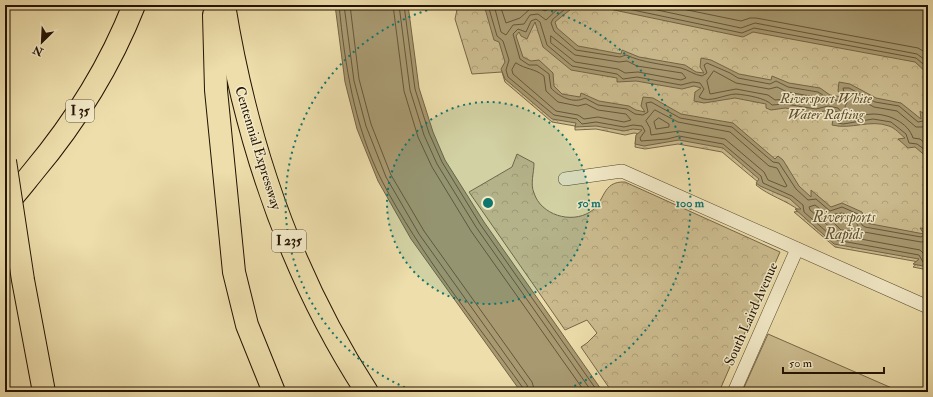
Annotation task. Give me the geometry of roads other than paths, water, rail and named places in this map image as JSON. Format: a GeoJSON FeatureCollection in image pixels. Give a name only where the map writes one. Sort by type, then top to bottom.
{"type":"FeatureCollection","features":[{"type":"Feature","properties":{"kind":"highway","name":"I 35"},"geometry":{"type":"LineString","coordinates":[[5,204],[45,158],[82,108],[108,62],[134,5]]}},
{"type":"Feature","properties":{"kind":"highway"},"geometry":{"type":"LineString","coordinates":[[213,5],[216,90],[234,272],[247,325],[274,392]]}},
{"type":"Feature","properties":{"kind":"highway","name":"Centennial Expressway"},"geometry":{"type":"LineString","coordinates":[[224,5],[237,78],[246,114],[258,156],[286,236],[318,307],[367,392]]}},
{"type":"Feature","properties":{"kind":"highway"},"geometry":{"type":"LineString","coordinates":[[5,161],[22,280],[44,392]]}},
{"type":"Feature","properties":{"kind":"street"},"geometry":{"type":"LineString","coordinates":[[565,180],[622,171],[928,307]]}},
{"type":"Feature","properties":{"kind":"street","name":"South Laird Avenue"},"geometry":{"type":"LineString","coordinates":[[734,392],[798,249]]}},
{"type":"Feature","properties":{"kind":"water"},"geometry":{"type":"Polygon","coordinates":[[[335,5],[408,5],[419,88],[433,132],[445,160],[484,222],[603,392],[521,392],[411,239],[378,181],[357,129],[345,82],[335,5]]]}},
{"type":"Feature","properties":{"kind":"water","name":"Riversports Rapids"},"geometry":{"type":"Polygon","coordinates":[[[484,5],[576,5],[555,22],[557,28],[578,46],[621,54],[622,50],[639,57],[685,65],[696,72],[704,73],[700,67],[701,58],[711,60],[739,74],[771,80],[772,76],[789,83],[820,88],[830,95],[842,97],[838,91],[839,82],[850,84],[876,98],[901,103],[921,119],[920,111],[928,117],[928,158],[915,147],[908,148],[898,139],[905,138],[889,126],[882,124],[846,126],[832,125],[834,116],[839,112],[828,110],[816,113],[785,108],[771,110],[766,108],[766,104],[735,98],[704,103],[694,101],[695,92],[701,88],[694,86],[682,89],[636,81],[617,82],[617,78],[571,70],[543,47],[535,22],[527,39],[521,36],[519,32],[516,36],[523,57],[531,61],[539,60],[553,73],[554,86],[562,94],[580,97],[581,93],[599,101],[629,106],[636,110],[645,112],[641,106],[643,97],[653,98],[681,114],[733,123],[775,159],[778,156],[783,160],[799,186],[811,197],[811,190],[831,207],[842,203],[862,212],[866,223],[924,234],[920,228],[928,229],[928,267],[913,264],[919,259],[834,244],[795,209],[801,209],[790,199],[756,183],[759,179],[723,148],[679,140],[644,146],[635,144],[636,135],[642,130],[633,129],[624,131],[596,126],[575,127],[576,123],[552,119],[505,79],[501,69],[505,62],[499,42],[494,40],[484,5]]]}},
{"type":"Feature","properties":{"kind":"water"},"geometry":{"type":"Polygon","coordinates":[[[590,5],[928,5],[928,74],[915,62],[753,32],[743,37],[590,5]]]}},
{"type":"Feature","properties":{"kind":"park label","name":"Riversport White Water Rafting"},"geometry":{"type":"Point","coordinates":[826,106]}}]}
